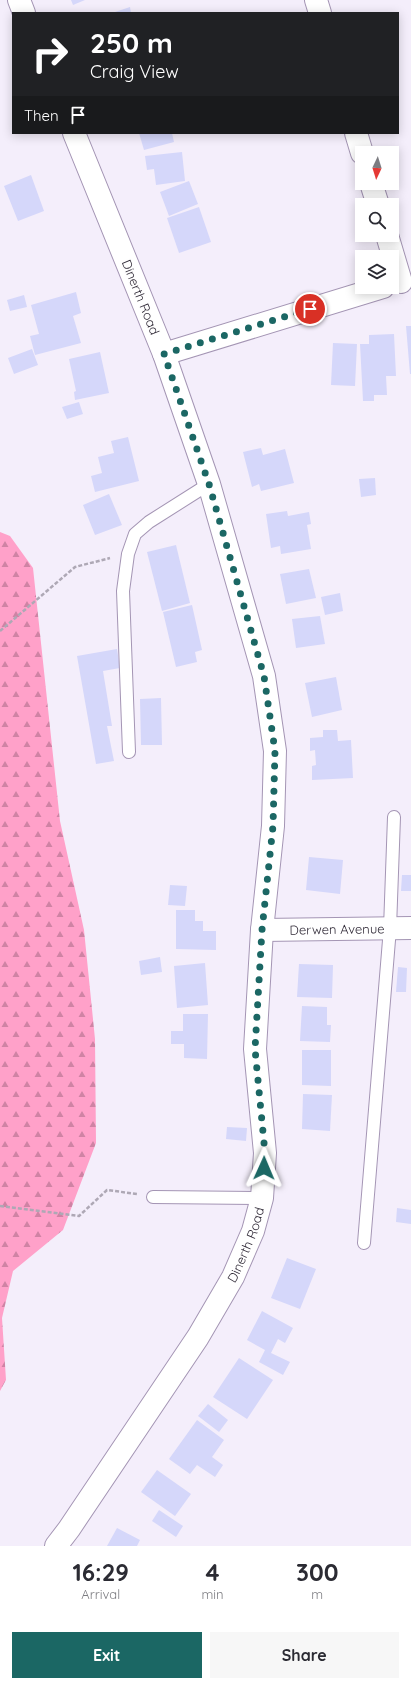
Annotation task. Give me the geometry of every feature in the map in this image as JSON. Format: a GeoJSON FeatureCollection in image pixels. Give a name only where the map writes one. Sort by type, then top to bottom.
{"type":"FeatureCollection","features":[{"type":"Feature","properties":{"kind":"street"},"geometry":{"type":"LineString","coordinates":[[19,0],[24,12]]}},
{"type":"Feature","properties":{"kind":"street"},"geometry":{"type":"LineString","coordinates":[[316,0],[320,12]]}},
{"type":"Feature","properties":{"kind":"street","name":"Dinerth Road"},"geometry":{"type":"LineString","coordinates":[[56,1546],[198,1337],[233,1277],[253,1231],[262,1198],[265,1153],[255,1049],[262,930],[273,826],[275,751],[264,676],[209,484],[164,354],[74,134]]}},
{"type":"Feature","properties":{"kind":"street"},"geometry":{"type":"LineString","coordinates":[[356,134],[360,146]]}},
{"type":"Feature","properties":{"kind":"street"},"geometry":{"type":"LineString","coordinates":[[164,354],[364,294]]}},
{"type":"Feature","properties":{"kind":"street","name":"Derwen Avenue"},"geometry":{"type":"LineString","coordinates":[[262,930],[400,928]]}},
{"type":"Feature","properties":{"kind":"lane"},"geometry":{"type":"LineString","coordinates":[[129,752],[123,591],[128,554],[135,534],[149,522],[209,484]]}},
{"type":"Feature","properties":{"kind":"lane"},"geometry":{"type":"LineString","coordinates":[[364,1243],[400,928],[394,817]]}},
{"type":"Feature","properties":{"kind":"lane"},"geometry":{"type":"LineString","coordinates":[[153,1197],[262,1198]]}},
{"type":"Feature","properties":{"kind":"path"},"geometry":{"type":"LineString","coordinates":[[0,631],[75,567],[128,554]]}},
{"type":"Feature","properties":{"kind":"path"},"geometry":{"type":"LineString","coordinates":[[0,1206],[79,1216],[107,1190],[153,1197]]}},
{"type":"Feature","properties":{"kind":"green space"},"geometry":{"type":"Polygon","coordinates":[[[0,532],[10,536],[33,568],[60,821],[84,930],[95,1039],[96,1143],[63,1230],[13,1271],[2,1318],[6,1380],[0,1391],[0,532]]]}},
{"type":"Feature","properties":{"kind":"building"},"geometry":{"type":"Polygon","coordinates":[[[71,0],[85,0],[73,5],[71,0]]]}},
{"type":"Feature","properties":{"kind":"building"},"geometry":{"type":"Polygon","coordinates":[[[130,7],[131,12],[115,12],[130,7]]]}},
{"type":"Feature","properties":{"kind":"building"},"geometry":{"type":"Polygon","coordinates":[[[139,134],[172,134],[174,142],[144,150],[139,134]]]}},
{"type":"Feature","properties":{"kind":"building"},"geometry":{"type":"Polygon","coordinates":[[[182,152],[185,181],[156,185],[154,169],[147,170],[145,156],[182,152]]]}},
{"type":"Feature","properties":{"kind":"building"},"geometry":{"type":"Polygon","coordinates":[[[31,175],[44,211],[18,221],[4,186],[31,175]]]}},
{"type":"Feature","properties":{"kind":"building"},"geometry":{"type":"Polygon","coordinates":[[[189,181],[198,204],[169,216],[160,192],[189,181]]]}},
{"type":"Feature","properties":{"kind":"building"},"geometry":{"type":"Polygon","coordinates":[[[199,207],[211,242],[179,253],[167,218],[199,207]]]}},
{"type":"Feature","properties":{"kind":"building"},"geometry":{"type":"Polygon","coordinates":[[[76,292],[81,313],[73,316],[81,343],[35,355],[30,336],[39,334],[31,305],[76,292]]]}},
{"type":"Feature","properties":{"kind":"building"},"geometry":{"type":"Polygon","coordinates":[[[24,295],[27,307],[10,311],[7,300],[24,295]]]}},
{"type":"Feature","properties":{"kind":"building"},"geometry":{"type":"Polygon","coordinates":[[[406,326],[411,326],[411,374],[410,374],[406,326]]]}},
{"type":"Feature","properties":{"kind":"building"},"geometry":{"type":"Polygon","coordinates":[[[394,334],[396,376],[386,376],[387,395],[374,395],[374,401],[363,401],[360,344],[369,344],[369,335],[394,334]]]}},
{"type":"Feature","properties":{"kind":"building"},"geometry":{"type":"Polygon","coordinates":[[[333,343],[357,344],[355,386],[331,385],[333,343]]]}},
{"type":"Feature","properties":{"kind":"building"},"geometry":{"type":"Polygon","coordinates":[[[32,349],[38,365],[14,374],[8,358],[32,349]]]}},
{"type":"Feature","properties":{"kind":"building"},"geometry":{"type":"Polygon","coordinates":[[[100,352],[109,393],[75,400],[74,392],[76,391],[69,359],[100,352]]]}},
{"type":"Feature","properties":{"kind":"building"},"geometry":{"type":"Polygon","coordinates":[[[79,402],[83,414],[67,419],[62,407],[79,402]]]}},
{"type":"Feature","properties":{"kind":"building"},"geometry":{"type":"Polygon","coordinates":[[[128,437],[139,481],[95,492],[91,476],[102,473],[98,457],[114,453],[111,441],[128,437]]]}},
{"type":"Feature","properties":{"kind":"building"},"geometry":{"type":"Polygon","coordinates":[[[261,448],[263,455],[285,449],[294,483],[261,491],[259,484],[252,487],[243,452],[261,448]]]}},
{"type":"Feature","properties":{"kind":"building"},"geometry":{"type":"Polygon","coordinates":[[[375,478],[376,495],[361,497],[359,479],[375,478]]]}},
{"type":"Feature","properties":{"kind":"building"},"geometry":{"type":"Polygon","coordinates":[[[109,494],[122,525],[95,535],[83,505],[109,494]]]}},
{"type":"Feature","properties":{"kind":"building"},"geometry":{"type":"Polygon","coordinates":[[[287,511],[288,516],[309,512],[311,524],[307,525],[311,549],[281,554],[280,546],[271,548],[266,514],[287,511]]]}},
{"type":"Feature","properties":{"kind":"building"},"geometry":{"type":"Polygon","coordinates":[[[176,545],[190,603],[162,611],[147,552],[176,545]]]}},
{"type":"Feature","properties":{"kind":"building"},"geometry":{"type":"Polygon","coordinates":[[[309,569],[316,598],[286,604],[280,574],[309,569]]]}},
{"type":"Feature","properties":{"kind":"building"},"geometry":{"type":"Polygon","coordinates":[[[340,593],[343,611],[325,615],[321,597],[340,593]]]}},
{"type":"Feature","properties":{"kind":"building"},"geometry":{"type":"Polygon","coordinates":[[[192,605],[202,650],[195,652],[197,662],[176,667],[163,612],[192,605]]]}},
{"type":"Feature","properties":{"kind":"building"},"geometry":{"type":"Polygon","coordinates":[[[320,616],[325,644],[296,648],[292,619],[320,616]]]}},
{"type":"Feature","properties":{"kind":"building"},"geometry":{"type":"Polygon","coordinates":[[[117,649],[120,668],[103,671],[112,726],[107,726],[114,761],[96,764],[77,656],[117,649]]]}},
{"type":"Feature","properties":{"kind":"building"},"geometry":{"type":"Polygon","coordinates":[[[336,677],[342,710],[312,717],[305,683],[336,677]]]}},
{"type":"Feature","properties":{"kind":"building"},"geometry":{"type":"Polygon","coordinates":[[[161,698],[162,745],[141,745],[140,699],[161,698]]]}},
{"type":"Feature","properties":{"kind":"building"},"geometry":{"type":"Polygon","coordinates":[[[323,730],[337,730],[338,741],[351,740],[353,778],[312,780],[312,766],[316,765],[315,750],[310,751],[310,738],[323,737],[323,730]]]}},
{"type":"Feature","properties":{"kind":"building"},"geometry":{"type":"Polygon","coordinates":[[[309,857],[343,860],[340,894],[306,890],[309,857]]]}},
{"type":"Feature","properties":{"kind":"building"},"geometry":{"type":"Polygon","coordinates":[[[402,875],[411,875],[411,891],[401,891],[402,875]]]}},
{"type":"Feature","properties":{"kind":"building"},"geometry":{"type":"Polygon","coordinates":[[[170,885],[187,886],[185,906],[168,905],[170,885]]]}},
{"type":"Feature","properties":{"kind":"building"},"geometry":{"type":"Polygon","coordinates":[[[176,910],[195,910],[195,921],[203,921],[203,931],[216,931],[216,950],[176,949],[176,910]]]}},
{"type":"Feature","properties":{"kind":"building"},"geometry":{"type":"Polygon","coordinates":[[[160,957],[162,972],[141,975],[139,961],[160,957]]]}},
{"type":"Feature","properties":{"kind":"building"},"geometry":{"type":"Polygon","coordinates":[[[205,963],[208,1005],[177,1008],[174,966],[205,963]]]}},
{"type":"Feature","properties":{"kind":"building"},"geometry":{"type":"Polygon","coordinates":[[[299,964],[333,965],[332,998],[297,997],[299,964]]]}},
{"type":"Feature","properties":{"kind":"building"},"geometry":{"type":"Polygon","coordinates":[[[398,967],[407,968],[406,992],[396,992],[398,967]]]}},
{"type":"Feature","properties":{"kind":"building"},"geometry":{"type":"Polygon","coordinates":[[[302,1006],[327,1007],[327,1025],[331,1025],[330,1042],[300,1041],[302,1006]]]}},
{"type":"Feature","properties":{"kind":"building"},"geometry":{"type":"Polygon","coordinates":[[[183,1014],[208,1014],[207,1059],[184,1058],[184,1044],[171,1044],[171,1031],[183,1031],[183,1014]]]}},
{"type":"Feature","properties":{"kind":"building"},"geometry":{"type":"Polygon","coordinates":[[[302,1050],[331,1050],[331,1086],[302,1085],[302,1050]]]}},
{"type":"Feature","properties":{"kind":"building"},"geometry":{"type":"Polygon","coordinates":[[[303,1094],[332,1095],[330,1131],[302,1129],[303,1094]]]}},
{"type":"Feature","properties":{"kind":"building"},"geometry":{"type":"Polygon","coordinates":[[[227,1127],[247,1128],[246,1141],[226,1139],[227,1127]]]}},
{"type":"Feature","properties":{"kind":"building"},"geometry":{"type":"Polygon","coordinates":[[[397,1208],[411,1210],[411,1224],[396,1222],[397,1208]]]}},
{"type":"Feature","properties":{"kind":"building"},"geometry":{"type":"Polygon","coordinates":[[[287,1258],[316,1269],[300,1309],[271,1298],[287,1258]]]}},
{"type":"Feature","properties":{"kind":"building"},"geometry":{"type":"Polygon","coordinates":[[[262,1311],[293,1328],[285,1343],[278,1339],[271,1353],[290,1362],[283,1375],[259,1362],[265,1350],[247,1340],[262,1311]]]}},
{"type":"Feature","properties":{"kind":"building"},"geometry":{"type":"Polygon","coordinates":[[[239,1358],[273,1380],[247,1419],[213,1397],[239,1358]]]}},
{"type":"Feature","properties":{"kind":"building"},"geometry":{"type":"Polygon","coordinates":[[[208,1404],[228,1420],[219,1432],[198,1416],[208,1404]]]}},
{"type":"Feature","properties":{"kind":"building"},"geometry":{"type":"Polygon","coordinates":[[[197,1420],[224,1440],[212,1457],[223,1465],[215,1477],[197,1465],[190,1474],[169,1459],[197,1420]]]}},
{"type":"Feature","properties":{"kind":"building"},"geometry":{"type":"Polygon","coordinates":[[[157,1470],[191,1494],[175,1516],[141,1492],[157,1470]]]}},
{"type":"Feature","properties":{"kind":"building"},"geometry":{"type":"Polygon","coordinates":[[[159,1510],[183,1526],[176,1537],[152,1521],[159,1510]]]}},
{"type":"Feature","properties":{"kind":"building"},"geometry":{"type":"Polygon","coordinates":[[[117,1528],[140,1540],[137,1546],[107,1546],[117,1528]]]}},
{"type":"Feature","properties":{"kind":"route"},"geometry":{"type":"LineString","coordinates":[[264,1168],[265,1153],[255,1049],[262,930],[273,826],[275,751],[264,676],[209,484],[164,354],[310,309]]}}]}
